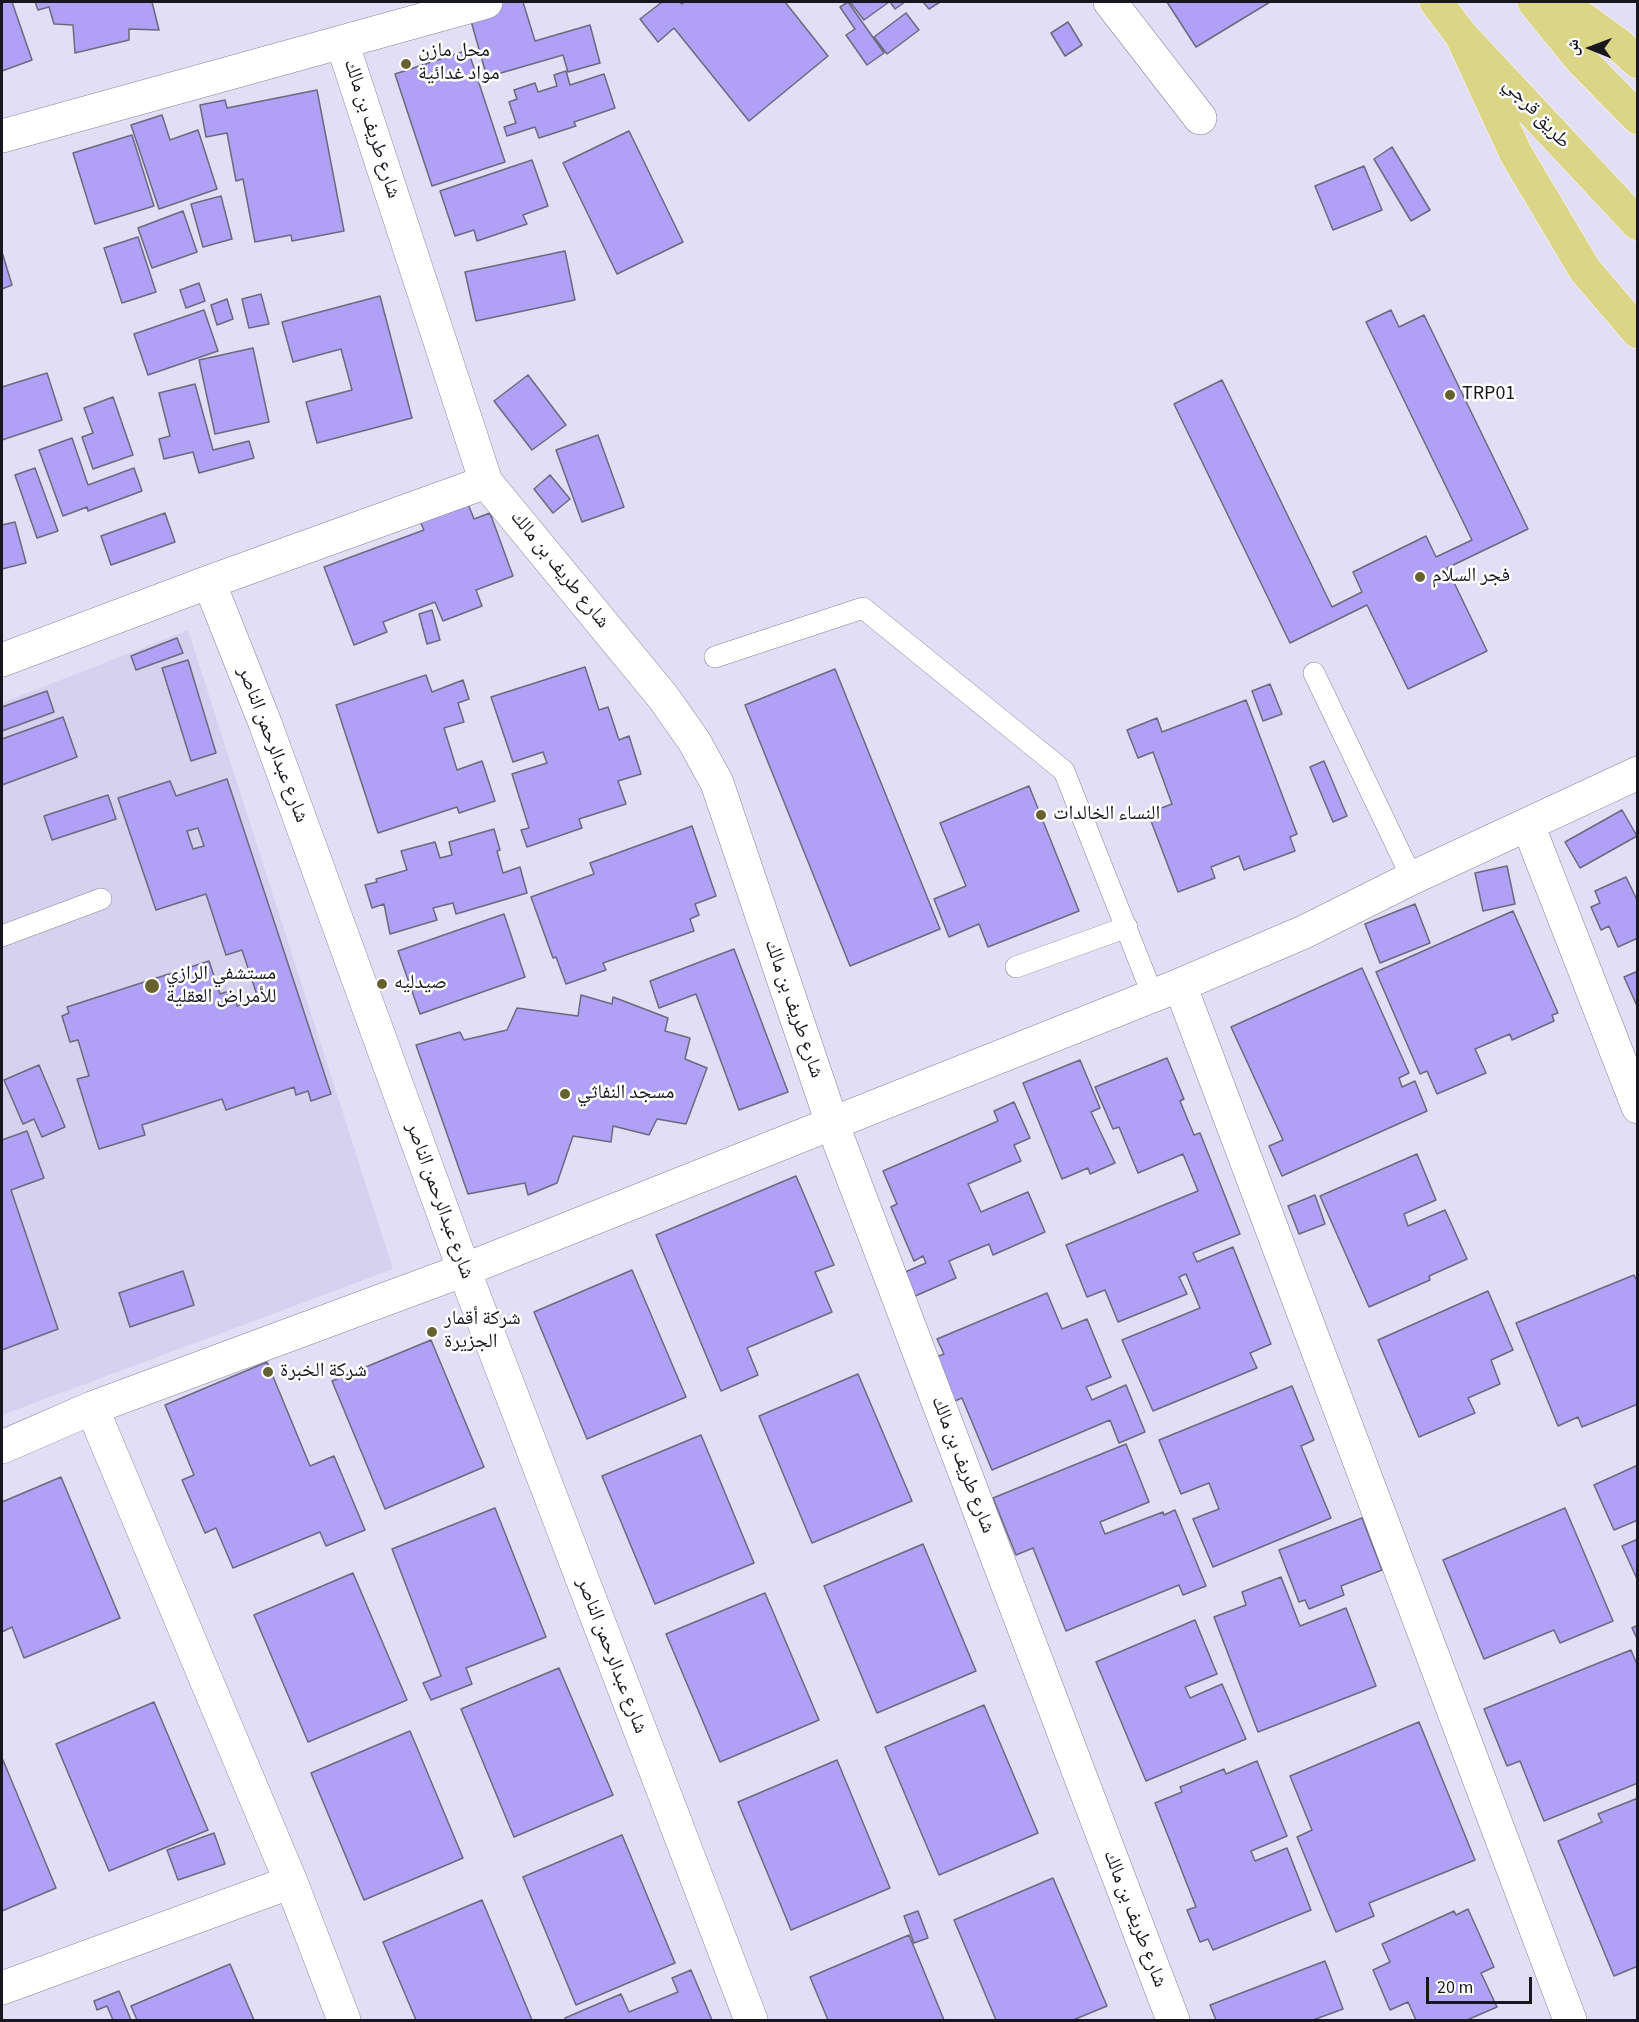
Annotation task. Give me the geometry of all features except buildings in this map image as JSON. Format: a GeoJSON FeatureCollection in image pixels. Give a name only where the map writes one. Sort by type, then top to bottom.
{"type":"FeatureCollection","features":[{"type":"Feature","properties":{"kind":"highway","name":"طريق قرجي"},"geometry":{"type":"LineString","coordinates":[[1436,2],[1461,35],[1638,224]]}},
{"type":"Feature","properties":{"kind":"highway"},"geometry":{"type":"LineString","coordinates":[[1534,2],[1582,61],[1638,118]]}},
{"type":"Feature","properties":{"kind":"highway"},"geometry":{"type":"LineString","coordinates":[[1560,2],[1618,44],[1638,62]]}},
{"type":"Feature","properties":{"kind":"highway"},"geometry":{"type":"LineString","coordinates":[[1461,35],[1516,154],[1585,270],[1638,332]]}},
{"type":"Feature","properties":{"kind":"street"},"geometry":{"type":"LineString","coordinates":[[2,136],[486,2]]}},
{"type":"Feature","properties":{"kind":"street"},"geometry":{"type":"LineString","coordinates":[[1110,2],[1200,118]]}},
{"type":"Feature","properties":{"kind":"street","name":"شارع طريف بن مالك"},"geometry":{"type":"LineString","coordinates":[[342,42],[486,482],[663,697],[694,741],[717,783],[832,1123],[1173,2020]]}},
{"type":"Feature","properties":{"kind":"street"},"geometry":{"type":"LineString","coordinates":[[2,660],[486,482]]}},
{"type":"Feature","properties":{"kind":"street","name":"شارع عبدالرحمن الناصر"},"geometry":{"type":"LineString","coordinates":[[209,582],[265,723],[464,1270],[751,2020]]}},
{"type":"Feature","properties":{"kind":"street"},"geometry":{"type":"LineString","coordinates":[[2,1446],[92,1408],[464,1270],[1167,990],[1304,932],[1412,878],[1638,773]]}},
{"type":"Feature","properties":{"kind":"street"},"geometry":{"type":"LineString","coordinates":[[1528,825],[1638,1107]]}},
{"type":"Feature","properties":{"kind":"street"},"geometry":{"type":"LineString","coordinates":[[1167,990],[1570,2020]]}},
{"type":"Feature","properties":{"kind":"street"},"geometry":{"type":"LineString","coordinates":[[92,1408],[291,1882],[344,2020]]}},
{"type":"Feature","properties":{"kind":"street"},"geometry":{"type":"LineString","coordinates":[[2,1988],[291,1882]]}},
{"type":"Feature","properties":{"kind":"lane"},"geometry":{"type":"LineString","coordinates":[[715,657],[863,608],[1064,771],[1127,927],[1167,990]]}},
{"type":"Feature","properties":{"kind":"lane"},"geometry":{"type":"LineString","coordinates":[[1314,673],[1412,878]]}},
{"type":"Feature","properties":{"kind":"lane"},"geometry":{"type":"LineString","coordinates":[[2,936],[101,899]]}},
{"type":"Feature","properties":{"kind":"lane"},"geometry":{"type":"LineString","coordinates":[[1016,967],[1127,927]]}},
{"type":"Feature","properties":{"kind":"shaded area","name":"مستشفي الرازي للأمراض العقلية"},"geometry":{"type":"Polygon","coordinates":[[[188,630],[393,1269],[2,1415],[2,703],[188,630]]]}},
{"type":"Feature","properties":{"kind":"place","name":"محل مازن مواد غدائية"},"geometry":{"type":"Point","coordinates":[406,64]}},
{"type":"Feature","properties":{"kind":"place","name":"TRP01"},"geometry":{"type":"Point","coordinates":[1450,395]}},
{"type":"Feature","properties":{"kind":"place","name":"فجر السلام"},"geometry":{"type":"Point","coordinates":[1420,577]}},
{"type":"Feature","properties":{"kind":"place","name":"النساء الخالدات"},"geometry":{"type":"Point","coordinates":[1041,815]}},
{"type":"Feature","properties":{"kind":"place","name":"صيدليه"},"geometry":{"type":"Point","coordinates":[382,984]}},
{"type":"Feature","properties":{"kind":"place","name":"مستشفي الرازي للأمراض العقلية"},"geometry":{"type":"Point","coordinates":[152,986]}},
{"type":"Feature","properties":{"kind":"place","name":"مسجد النفاثي"},"geometry":{"type":"Point","coordinates":[565,1094]}},
{"type":"Feature","properties":{"kind":"place","name":"شركة أقمار الجزيرة"},"geometry":{"type":"Point","coordinates":[432,1332]}},
{"type":"Feature","properties":{"kind":"place","name":"شركة الخبرة"},"geometry":{"type":"Point","coordinates":[268,1372]}}]}
